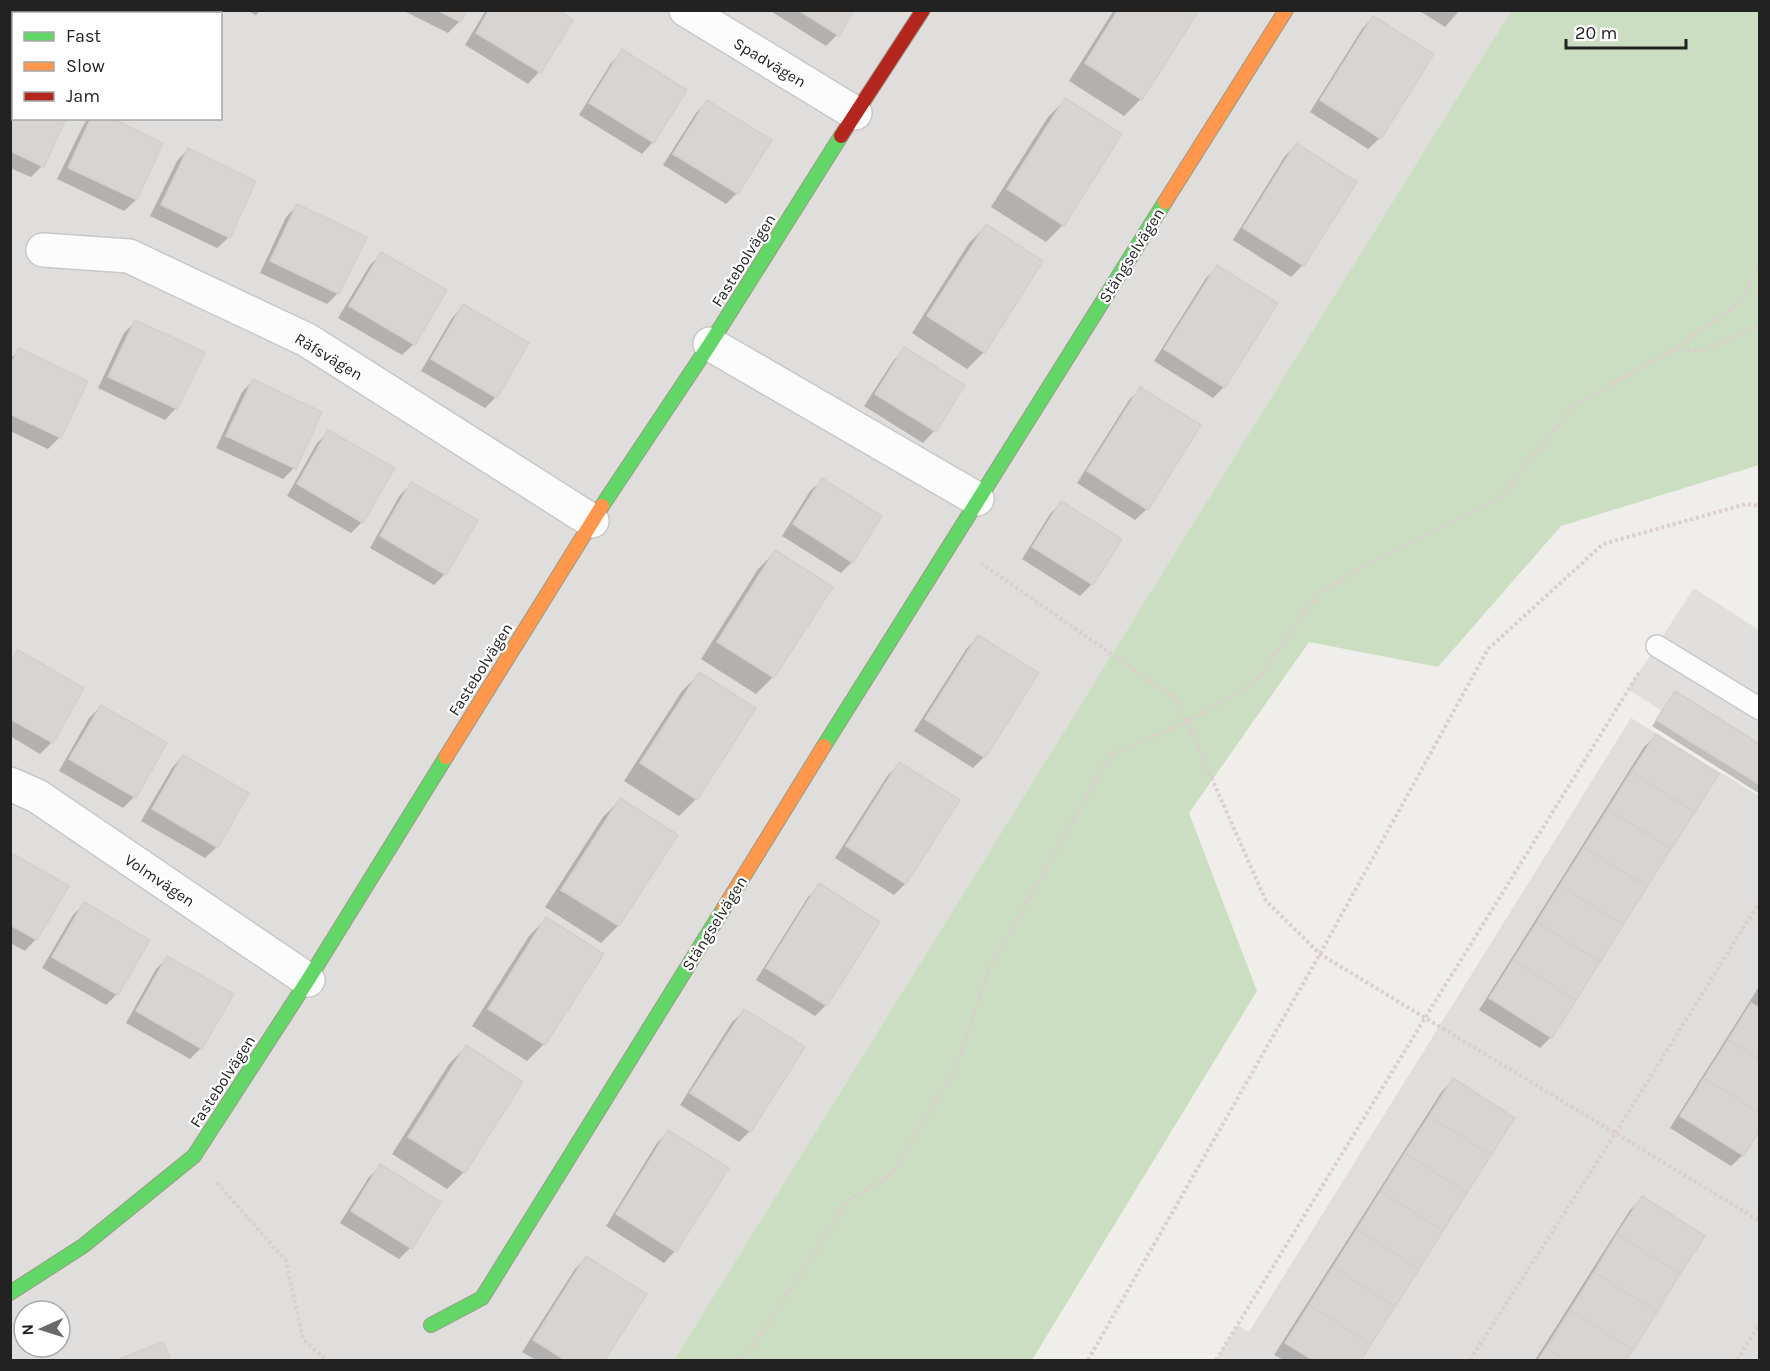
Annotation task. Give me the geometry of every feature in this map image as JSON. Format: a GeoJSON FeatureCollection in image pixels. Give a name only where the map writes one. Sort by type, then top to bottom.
{"type":"FeatureCollection","features":[{"type":"Feature","properties":{"kind":"street","name":"Spadvägen"},"geometry":{"type":"LineString","coordinates":[[686,10],[855,113]]}},
{"type":"Feature","properties":{"kind":"street","name":"Fastebolvägen"},"geometry":{"type":"LineString","coordinates":[[10,1293],[83,1246],[194,1156],[308,980],[592,520],[710,344],[855,113],[923,10]]}},
{"type":"Feature","properties":{"kind":"street","name":"Stängselvägen"},"geometry":{"type":"LineString","coordinates":[[431,1325],[482,1298],[977,499],[1286,10]]}},
{"type":"Feature","properties":{"kind":"street","name":"Räfsvägen"},"geometry":{"type":"LineString","coordinates":[[43,250],[129,256],[307,340],[592,520]]}},
{"type":"Feature","properties":{"kind":"street"},"geometry":{"type":"LineString","coordinates":[[710,344],[977,499]]}},
{"type":"Feature","properties":{"kind":"street","name":"Volmvägen"},"geometry":{"type":"LineString","coordinates":[[10,784],[37,796],[308,980]]}},
{"type":"Feature","properties":{"kind":"lane"},"geometry":{"type":"LineString","coordinates":[[1657,646],[1760,709]]}},
{"type":"Feature","properties":{"kind":"path"},"geometry":{"type":"LineString","coordinates":[[735,1360],[748,1354],[849,1200],[891,1174],[956,1067],[988,969],[1110,755],[1186,722],[1255,682],[1319,593],[1377,559],[1501,497],[1572,407],[1674,349],[1741,302],[1760,260]]}},
{"type":"Feature","properties":{"kind":"path"},"geometry":{"type":"LineString","coordinates":[[1674,349],[1702,351],[1760,325]]}},
{"type":"Feature","properties":{"kind":"path"},"geometry":{"type":"LineString","coordinates":[[1088,1360],[1320,954],[1488,649],[1603,544],[1746,504],[1760,506]]}},
{"type":"Feature","properties":{"kind":"path"},"geometry":{"type":"LineString","coordinates":[[951,542],[1177,700],[1266,901],[1320,954],[1760,1221]]}},
{"type":"Feature","properties":{"kind":"path"},"geometry":{"type":"LineString","coordinates":[[1216,1360],[1425,1018],[1657,646]]}},
{"type":"Feature","properties":{"kind":"path"},"geometry":{"type":"LineString","coordinates":[[1470,1360],[1615,1134],[1760,901]]}},
{"type":"Feature","properties":{"kind":"path"},"geometry":{"type":"LineString","coordinates":[[194,1156],[286,1261],[303,1339],[326,1360]]}},
{"type":"Feature","properties":{"kind":"path"},"geometry":{"type":"LineString","coordinates":[[1737,1360],[1760,1324]]}},
{"type":"Feature","properties":{"kind":"shaded area"},"geometry":{"type":"Polygon","coordinates":[[[10,11],[1511,11],[674,1360],[11,1360],[10,11]]]}},
{"type":"Feature","properties":{"kind":"shaded area"},"geometry":{"type":"Polygon","coordinates":[[[603,261],[695,317],[606,462],[515,406],[603,261]]]}},
{"type":"Feature","properties":{"kind":"shaded area"},"geometry":{"type":"Polygon","coordinates":[[[1694,588],[1759,630],[1759,774],[1628,689],[1694,588]]]}},
{"type":"Feature","properties":{"kind":"shaded area"},"geometry":{"type":"Polygon","coordinates":[[[1631,718],[1759,796],[1759,1360],[1295,1360],[1249,1332],[1631,718]]]}},
{"type":"Feature","properties":{"kind":"shaded area"},"geometry":{"type":"Polygon","coordinates":[[[1238,1325],[1249,1332],[1295,1360],[1216,1360],[1238,1325]]]}},
{"type":"Feature","properties":{"kind":"green space"},"geometry":{"type":"Polygon","coordinates":[[[1511,11],[1759,11],[1759,465],[1561,526],[1438,667],[1309,642],[1189,813],[1257,991],[1032,1360],[674,1360],[1511,11]]]}},
{"type":"Feature","properties":{"kind":"building"},"geometry":{"type":"Polygon","coordinates":[[[437,10],[466,10],[461,22],[437,10]]]}},
{"type":"Feature","properties":{"kind":"building"},"geometry":{"type":"Polygon","coordinates":[[[489,10],[559,10],[573,20],[541,73],[476,33],[489,10]]]}},
{"type":"Feature","properties":{"kind":"building"},"geometry":{"type":"Polygon","coordinates":[[[798,10],[854,10],[839,36],[798,10]]]}},
{"type":"Feature","properties":{"kind":"building"},"geometry":{"type":"Polygon","coordinates":[[[1118,10],[1199,10],[1142,100],[1085,63],[1118,10]]]}},
{"type":"Feature","properties":{"kind":"building"},"geometry":{"type":"Polygon","coordinates":[[[1373,16],[1434,54],[1381,139],[1320,100],[1373,16]]]}},
{"type":"Feature","properties":{"kind":"building"},"geometry":{"type":"Polygon","coordinates":[[[622,49],[687,90],[654,143],[589,103],[622,49]]]}},
{"type":"Feature","properties":{"kind":"building"},"geometry":{"type":"Polygon","coordinates":[[[10,81],[12,82],[12,120],[65,120],[44,167],[10,151],[10,81]]]}},
{"type":"Feature","properties":{"kind":"building"},"geometry":{"type":"Polygon","coordinates":[[[1065,98],[1122,134],[1064,226],[1007,189],[1065,98]]]}},
{"type":"Feature","properties":{"kind":"building"},"geometry":{"type":"Polygon","coordinates":[[[707,100],[772,140],[738,194],[673,154],[707,100]]]}},
{"type":"Feature","properties":{"kind":"building"},"geometry":{"type":"Polygon","coordinates":[[[90,120],[116,120],[163,143],[137,200],[68,168],[90,120]]]}},
{"type":"Feature","properties":{"kind":"building"},"geometry":{"type":"Polygon","coordinates":[[[1296,143],[1357,182],[1304,266],[1243,228],[1296,143]]]}},
{"type":"Feature","properties":{"kind":"building"},"geometry":{"type":"Polygon","coordinates":[[[188,148],[256,181],[230,238],[161,205],[188,148]]]}},
{"type":"Feature","properties":{"kind":"building"},"geometry":{"type":"Polygon","coordinates":[[[297,204],[367,237],[339,294],[270,261],[297,204]]]}},
{"type":"Feature","properties":{"kind":"building"},"geometry":{"type":"Polygon","coordinates":[[[986,224],[1043,261],[985,353],[927,316],[986,224]]]}},
{"type":"Feature","properties":{"kind":"building"},"geometry":{"type":"Polygon","coordinates":[[[381,252],[447,290],[415,345],[349,306],[381,252]]]}},
{"type":"Feature","properties":{"kind":"building"},"geometry":{"type":"Polygon","coordinates":[[[1217,265],[1278,303],[1225,388],[1164,349],[1217,265]]]}},
{"type":"Feature","properties":{"kind":"building"},"geometry":{"type":"Polygon","coordinates":[[[463,304],[529,343],[497,398],[431,359],[463,304]]]}},
{"type":"Feature","properties":{"kind":"building"},"geometry":{"type":"Polygon","coordinates":[[[135,320],[205,352],[177,409],[108,377],[135,320]]]}},
{"type":"Feature","properties":{"kind":"building"},"geometry":{"type":"Polygon","coordinates":[[[904,347],[965,385],[936,432],[875,394],[904,347]]]}},
{"type":"Feature","properties":{"kind":"building"},"geometry":{"type":"Polygon","coordinates":[[[19,348],[88,381],[61,438],[10,414],[10,366],[19,348]]]}},
{"type":"Feature","properties":{"kind":"building"},"geometry":{"type":"Polygon","coordinates":[[[253,379],[322,412],[296,469],[226,436],[253,379]]]}},
{"type":"Feature","properties":{"kind":"building"},"geometry":{"type":"Polygon","coordinates":[[[1140,387],[1201,425],[1148,510],[1087,471],[1140,387]]]}},
{"type":"Feature","properties":{"kind":"building"},"geometry":{"type":"Polygon","coordinates":[[[328,430],[395,468],[363,523],[297,484],[328,430]]]}},
{"type":"Feature","properties":{"kind":"building"},"geometry":{"type":"Polygon","coordinates":[[[822,478],[882,516],[853,563],[793,524],[822,478]]]}},
{"type":"Feature","properties":{"kind":"building"},"geometry":{"type":"Polygon","coordinates":[[[411,482],[478,520],[446,575],[380,536],[411,482]]]}},
{"type":"Feature","properties":{"kind":"building"},"geometry":{"type":"Polygon","coordinates":[[[1061,501],[1122,539],[1093,585],[1032,547],[1061,501]]]}},
{"type":"Feature","properties":{"kind":"building"},"geometry":{"type":"Polygon","coordinates":[[[775,550],[833,587],[774,678],[717,642],[775,550]]]}},
{"type":"Feature","properties":{"kind":"building"},"geometry":{"type":"Polygon","coordinates":[[[978,635],[1039,673],[985,758],[925,719],[978,635]]]}},
{"type":"Feature","properties":{"kind":"building"},"geometry":{"type":"Polygon","coordinates":[[[18,650],[84,688],[53,743],[10,719],[10,663],[18,650]]]}},
{"type":"Feature","properties":{"kind":"building"},"geometry":{"type":"Polygon","coordinates":[[[699,672],[756,708],[697,800],[640,763],[699,672]]]}},
{"type":"Feature","properties":{"kind":"building"},"geometry":{"type":"Polygon","coordinates":[[[1675,691],[1760,744],[1760,785],[1656,720],[1675,691]]]}},
{"type":"Feature","properties":{"kind":"building"},"geometry":{"type":"Polygon","coordinates":[[[101,705],[167,743],[136,798],[69,759],[101,705]]]}},
{"type":"Feature","properties":{"kind":"building"},"geometry":{"type":"Polygon","coordinates":[[[1656,734],[1719,774],[1695,812],[1631,772],[1656,734]]]}},
{"type":"Feature","properties":{"kind":"building"},"geometry":{"type":"Polygon","coordinates":[[[183,755],[249,793],[218,848],[152,809],[183,755]]]}},
{"type":"Feature","properties":{"kind":"building"},"geometry":{"type":"Polygon","coordinates":[[[899,762],[960,800],[906,884],[846,846],[899,762]]]}},
{"type":"Feature","properties":{"kind":"building"},"geometry":{"type":"Polygon","coordinates":[[[1631,772],[1695,812],[1671,849],[1608,809],[1631,772]]]}},
{"type":"Feature","properties":{"kind":"building"},"geometry":{"type":"Polygon","coordinates":[[[620,798],[678,835],[619,926],[561,890],[620,798]]]}},
{"type":"Feature","properties":{"kind":"building"},"geometry":{"type":"Polygon","coordinates":[[[1608,809],[1671,849],[1647,887],[1584,847],[1608,809]]]}},
{"type":"Feature","properties":{"kind":"building"},"geometry":{"type":"Polygon","coordinates":[[[1584,847],[1647,887],[1623,925],[1560,885],[1584,847]]]}},
{"type":"Feature","properties":{"kind":"building"},"geometry":{"type":"Polygon","coordinates":[[[10,852],[69,886],[37,940],[10,925],[10,852]]]}},
{"type":"Feature","properties":{"kind":"building"},"geometry":{"type":"Polygon","coordinates":[[[819,883],[880,922],[827,1006],[766,968],[819,883]]]}},
{"type":"Feature","properties":{"kind":"building"},"geometry":{"type":"Polygon","coordinates":[[[1560,885],[1623,925],[1600,962],[1537,922],[1560,885]]]}},
{"type":"Feature","properties":{"kind":"building"},"geometry":{"type":"Polygon","coordinates":[[[84,902],[150,940],[118,995],[52,957],[84,902]]]}},
{"type":"Feature","properties":{"kind":"building"},"geometry":{"type":"Polygon","coordinates":[[[546,917],[604,954],[545,1045],[488,1009],[546,917]]]}},
{"type":"Feature","properties":{"kind":"building"},"geometry":{"type":"Polygon","coordinates":[[[1537,922],[1600,962],[1576,1000],[1513,960],[1537,922]]]}},
{"type":"Feature","properties":{"kind":"building"},"geometry":{"type":"Polygon","coordinates":[[[167,956],[234,994],[202,1049],[136,1011],[167,956]]]}},
{"type":"Feature","properties":{"kind":"building"},"geometry":{"type":"Polygon","coordinates":[[[1513,960],[1576,1000],[1552,1038],[1489,998],[1513,960]]]}},
{"type":"Feature","properties":{"kind":"building"},"geometry":{"type":"Polygon","coordinates":[[[1751,1003],[1760,1008],[1760,1060],[1728,1040],[1751,1003]]]}},
{"type":"Feature","properties":{"kind":"building"},"geometry":{"type":"Polygon","coordinates":[[[744,1009],[805,1047],[751,1132],[690,1093],[744,1009]]]}},
{"type":"Feature","properties":{"kind":"building"},"geometry":{"type":"Polygon","coordinates":[[[1728,1040],[1760,1060],[1760,1113],[1704,1078],[1728,1040]]]}},
{"type":"Feature","properties":{"kind":"building"},"geometry":{"type":"Polygon","coordinates":[[[466,1045],[523,1082],[465,1173],[408,1137],[466,1045]]]}},
{"type":"Feature","properties":{"kind":"building"},"geometry":{"type":"Polygon","coordinates":[[[1453,1078],[1515,1118],[1491,1155],[1429,1116],[1453,1078]]]}},
{"type":"Feature","properties":{"kind":"building"},"geometry":{"type":"Polygon","coordinates":[[[1704,1078],[1760,1113],[1760,1130],[1744,1156],[1680,1116],[1704,1078]]]}},
{"type":"Feature","properties":{"kind":"building"},"geometry":{"type":"Polygon","coordinates":[[[1429,1116],[1491,1155],[1467,1193],[1405,1153],[1429,1116]]]}},
{"type":"Feature","properties":{"kind":"building"},"geometry":{"type":"Polygon","coordinates":[[[668,1130],[729,1168],[676,1252],[616,1214],[668,1130]]]}},
{"type":"Feature","properties":{"kind":"building"},"geometry":{"type":"Polygon","coordinates":[[[1405,1153],[1467,1193],[1443,1231],[1381,1191],[1405,1153]]]}},
{"type":"Feature","properties":{"kind":"building"},"geometry":{"type":"Polygon","coordinates":[[[380,1164],[441,1202],[412,1249],[351,1211],[380,1164]]]}},
{"type":"Feature","properties":{"kind":"building"},"geometry":{"type":"Polygon","coordinates":[[[1381,1191],[1443,1231],[1419,1269],[1357,1229],[1381,1191]]]}},
{"type":"Feature","properties":{"kind":"building"},"geometry":{"type":"Polygon","coordinates":[[[1642,1196],[1705,1236],[1680,1274],[1617,1234],[1642,1196]]]}},
{"type":"Feature","properties":{"kind":"building"},"geometry":{"type":"Polygon","coordinates":[[[1357,1229],[1419,1269],[1395,1307],[1333,1267],[1357,1229]]]}},
{"type":"Feature","properties":{"kind":"building"},"geometry":{"type":"Polygon","coordinates":[[[1617,1234],[1680,1274],[1657,1312],[1594,1272],[1617,1234]]]}},
{"type":"Feature","properties":{"kind":"building"},"geometry":{"type":"Polygon","coordinates":[[[586,1256],[647,1294],[605,1360],[565,1360],[533,1340],[586,1256]]]}},
{"type":"Feature","properties":{"kind":"building"},"geometry":{"type":"Polygon","coordinates":[[[1333,1267],[1395,1307],[1371,1344],[1309,1305],[1333,1267]]]}},
{"type":"Feature","properties":{"kind":"building"},"geometry":{"type":"Polygon","coordinates":[[[1594,1272],[1657,1312],[1633,1350],[1570,1310],[1594,1272]]]}},
{"type":"Feature","properties":{"kind":"building"},"geometry":{"type":"Polygon","coordinates":[[[1309,1305],[1371,1344],[1361,1360],[1313,1360],[1285,1343],[1309,1305]]]}},
{"type":"Feature","properties":{"kind":"building"},"geometry":{"type":"Polygon","coordinates":[[[1570,1310],[1633,1350],[1626,1360],[1565,1360],[1546,1348],[1570,1310]]]}},
{"type":"Feature","properties":{"kind":"building"},"geometry":{"type":"Polygon","coordinates":[[[163,1342],[171,1360],[117,1360],[163,1342]]]}},
{"type":"Feature","properties":{"kind":"building"},"geometry":{"type":"Polygon","coordinates":[[[1546,1348],[1565,1360],[1538,1360],[1546,1348]]]}},
{"type":"Feature","properties":{"kind":"traffic: fast"},"geometry":{"type":"LineString","coordinates":[[602,506],[710,344],[841,136]]}},
{"type":"Feature","properties":{"kind":"traffic: fast"},"geometry":{"type":"LineString","coordinates":[[824,746],[1165,202]]}},
{"type":"Feature","properties":{"kind":"traffic: fast"},"geometry":{"type":"LineString","coordinates":[[10,1293],[83,1246],[194,1156],[308,980],[446,757]]}},
{"type":"Feature","properties":{"kind":"traffic: fast"},"geometry":{"type":"LineString","coordinates":[[431,1325],[482,1298],[724,908]]}},
{"type":"Feature","properties":{"kind":"traffic: slow"},"geometry":{"type":"LineString","coordinates":[[1165,202],[1286,10]]}},
{"type":"Feature","properties":{"kind":"traffic: slow"},"geometry":{"type":"LineString","coordinates":[[446,757],[602,506]]}},
{"type":"Feature","properties":{"kind":"traffic: slow"},"geometry":{"type":"LineString","coordinates":[[724,908],[824,746]]}},
{"type":"Feature","properties":{"kind":"traffic: jam"},"geometry":{"type":"LineString","coordinates":[[841,136],[923,10]]}}]}
